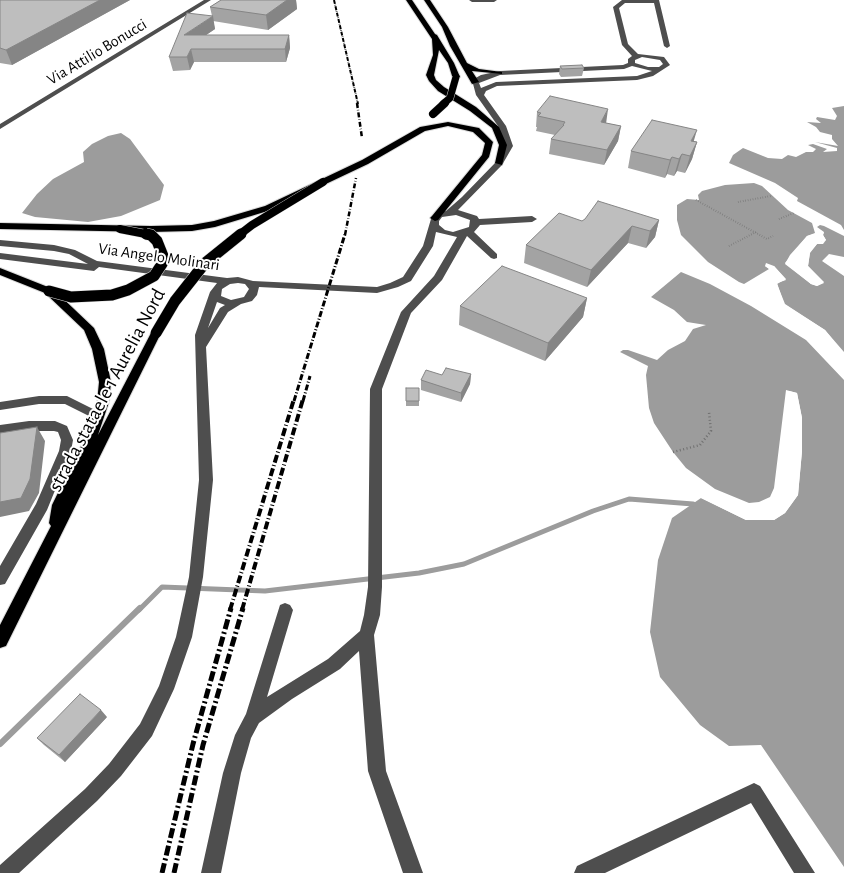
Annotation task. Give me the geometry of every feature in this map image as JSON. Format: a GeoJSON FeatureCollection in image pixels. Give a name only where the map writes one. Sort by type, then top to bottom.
{"type":"FeatureCollection","features":[{"type":"Feature","properties":{"kind":"main road"},"geometry":{"type":"LineString","coordinates":[[328,180],[433,114],[450,98],[456,77],[451,63],[435,36],[409,0]]}},
{"type":"Feature","properties":{"kind":"main road"},"geometry":{"type":"LineString","coordinates":[[427,0],[475,82]]}},
{"type":"Feature","properties":{"kind":"main road"},"geometry":{"type":"LineString","coordinates":[[435,36],[436,55],[430,75],[433,81],[441,89],[473,108],[494,127],[503,145],[500,163]]}},
{"type":"Feature","properties":{"kind":"main road"},"geometry":{"type":"LineString","coordinates":[[466,65],[477,71],[500,74]]}},
{"type":"Feature","properties":{"kind":"main road"},"geometry":{"type":"LineString","coordinates":[[0,226],[120,229],[192,228],[215,224],[255,213],[328,180],[431,126],[454,125],[476,130],[488,142],[488,152],[434,221]]}},
{"type":"Feature","properties":{"kind":"main road","name":"strada stataele 1 Aurelia Nord"},"geometry":{"type":"LineString","coordinates":[[0,642],[156,333],[175,301],[205,264],[252,225],[328,180]]}},
{"type":"Feature","properties":{"kind":"main road"},"geometry":{"type":"LineString","coordinates":[[0,271],[71,297],[112,295],[135,287],[154,276],[162,264],[163,256],[157,241],[151,235],[120,229]]}},
{"type":"Feature","properties":{"kind":"main road"},"geometry":{"type":"LineString","coordinates":[[49,290],[89,328],[98,349],[105,382],[102,402],[90,440],[59,505],[53,540]]}},
{"type":"Feature","properties":{"kind":"street","name":"Via Attilio Bonucci"},"geometry":{"type":"LineString","coordinates":[[0,127],[208,0]]}},
{"type":"Feature","properties":{"kind":"street"},"geometry":{"type":"LineString","coordinates":[[472,0],[494,0]]}},
{"type":"Feature","properties":{"kind":"street"},"geometry":{"type":"LineString","coordinates":[[480,95],[483,90],[496,84],[621,79],[651,75],[665,67],[670,57],[656,1],[624,0],[616,7],[625,45],[636,56]]}},
{"type":"Feature","properties":{"kind":"street"},"geometry":{"type":"LineString","coordinates":[[658,56],[667,46]]}},
{"type":"Feature","properties":{"kind":"street"},"geometry":{"type":"LineString","coordinates":[[632,64],[631,59],[636,56],[658,56],[668,63]]}},
{"type":"Feature","properties":{"kind":"street"},"geometry":{"type":"LineString","coordinates":[[202,354],[204,342],[224,310],[252,290],[300,288],[378,290],[407,279],[428,246],[434,221],[450,212],[465,199],[500,163],[509,146],[507,135],[480,95],[475,82],[484,77],[500,74],[624,67],[632,64],[648,69],[660,69]]}},
{"type":"Feature","properties":{"kind":"street"},"geometry":{"type":"LineString","coordinates":[[428,246],[473,229],[473,219],[465,199]]}},
{"type":"Feature","properties":{"kind":"street"},"geometry":{"type":"LineString","coordinates":[[450,212],[473,219],[532,219]]}},
{"type":"Feature","properties":{"kind":"street"},"geometry":{"type":"LineString","coordinates":[[434,221],[442,232],[462,233],[494,256]]}},
{"type":"Feature","properties":{"kind":"street"},"geometry":{"type":"LineString","coordinates":[[413,873],[377,771],[366,635],[372,616],[375,587],[376,389],[406,312],[438,278],[460,242],[462,233]]}},
{"type":"Feature","properties":{"kind":"street","name":"Via Angelo Molinari"},"geometry":{"type":"LineString","coordinates":[[0,243],[54,248],[72,252],[95,264],[227,281],[238,280],[252,290]]}},
{"type":"Feature","properties":{"kind":"street","name":"Via Angelo Molinari"},"geometry":{"type":"LineString","coordinates":[[0,256],[212,283],[215,292]]}},
{"type":"Feature","properties":{"kind":"street"},"geometry":{"type":"LineString","coordinates":[[5,873],[92,795],[116,770],[146,730],[166,689],[192,604],[206,480],[200,335],[215,292],[227,281]]}},
{"type":"Feature","properties":{"kind":"street"},"geometry":{"type":"LineString","coordinates":[[215,292],[224,302],[236,303]]}},
{"type":"Feature","properties":{"kind":"street"},"geometry":{"type":"LineString","coordinates":[[0,406],[39,400],[68,400],[89,412]]}},
{"type":"Feature","properties":{"kind":"street"},"geometry":{"type":"LineString","coordinates":[[0,430],[30,426],[55,426],[63,429],[67,440],[66,451],[42,506],[0,579]]}},
{"type":"Feature","properties":{"kind":"street"},"geometry":{"type":"LineString","coordinates":[[211,873],[232,773],[243,736],[252,717],[285,610]]}},
{"type":"Feature","properties":{"kind":"street"},"geometry":{"type":"LineString","coordinates":[[252,717],[286,693],[334,664],[366,635]]}},
{"type":"Feature","properties":{"kind":"street"},"geometry":{"type":"LineString","coordinates":[[584,873],[754,792],[805,873]]}},
{"type":"Feature","properties":{"kind":"path"},"geometry":{"type":"LineString","coordinates":[[738,202],[771,196]]}},
{"type":"Feature","properties":{"kind":"path"},"geometry":{"type":"LineString","coordinates":[[696,200],[719,210],[767,239],[773,236]]}},
{"type":"Feature","properties":{"kind":"path"},"geometry":{"type":"LineString","coordinates":[[779,218],[794,213]]}},
{"type":"Feature","properties":{"kind":"path"},"geometry":{"type":"LineString","coordinates":[[729,246],[756,232]]}},
{"type":"Feature","properties":{"kind":"path"},"geometry":{"type":"LineString","coordinates":[[673,452],[700,445],[711,431],[709,412]]}},
{"type":"Feature","properties":{"kind":"shaded area"},"geometry":{"type":"Polygon","coordinates":[[[844,106],[844,230],[841,225],[797,201],[798,198],[775,183],[729,163],[733,155],[743,148],[768,158],[782,159],[788,155],[796,157],[806,152],[813,152],[816,149],[808,145],[813,144],[827,149],[823,152],[837,151],[837,148],[815,142],[838,146],[832,139],[832,135],[820,132],[816,127],[807,122],[821,123],[816,119],[817,117],[835,120],[837,116],[832,108],[844,106]]]}},
{"type":"Feature","properties":{"kind":"shaded area"},"geometry":{"type":"Polygon","coordinates":[[[121,133],[130,139],[164,185],[160,200],[121,216],[88,222],[35,217],[22,213],[37,194],[53,179],[84,162],[83,152],[92,144],[108,136],[121,133]]]}},
{"type":"Feature","properties":{"kind":"shaded area"},"geometry":{"type":"Polygon","coordinates":[[[754,183],[762,186],[788,210],[812,223],[815,233],[807,236],[785,263],[811,284],[817,286],[824,282],[808,266],[810,253],[817,244],[826,240],[823,235],[824,232],[817,227],[820,225],[824,226],[844,236],[844,257],[829,254],[822,261],[844,276],[844,352],[825,330],[784,304],[777,283],[786,280],[774,266],[765,266],[769,269],[744,284],[708,262],[681,235],[677,220],[677,205],[687,199],[699,200],[698,195],[702,191],[725,185],[754,183]]]}},
{"type":"Feature","properties":{"kind":"shaded area"},"geometry":{"type":"Polygon","coordinates":[[[681,272],[710,284],[751,306],[806,340],[844,380],[844,867],[761,745],[729,746],[700,725],[660,677],[650,632],[658,560],[672,518],[701,498],[746,520],[774,520],[785,513],[798,495],[802,451],[802,418],[797,393],[786,390],[774,488],[770,497],[759,502],[749,503],[715,489],[686,468],[673,452],[654,423],[649,408],[646,375],[648,366],[620,352],[628,350],[657,360],[668,350],[685,341],[693,329],[706,325],[687,322],[674,310],[651,297],[681,272]]]}},
{"type":"Feature","properties":{"kind":"pier"},"geometry":{"type":"Polygon","coordinates":[[[824,232],[823,235],[826,240],[823,244],[817,244],[810,252],[808,266],[824,283],[817,286],[811,284],[785,264],[790,255],[807,236],[817,233],[809,238],[788,263],[812,282],[819,282],[806,266],[808,251],[816,242],[822,242],[820,234],[824,232]]]}},
{"type":"Feature","properties":{"kind":"pier"},"geometry":{"type":"Polygon","coordinates":[[[766,263],[774,266],[786,279],[777,284],[785,304],[825,330],[844,354],[823,331],[783,305],[774,284],[780,278],[772,268],[771,270],[765,266],[766,263]]]}},
{"type":"Feature","properties":{"kind":"pier"},"geometry":{"type":"Polygon","coordinates":[[[789,391],[797,393],[802,418],[802,451],[798,495],[785,513],[774,520],[746,520],[701,498],[704,496],[746,517],[774,517],[783,512],[795,494],[799,451],[799,418],[795,395],[789,393],[789,391]]]}},
{"type":"Feature","properties":{"kind":"building"},"geometry":{"type":"Polygon","coordinates":[[[0,0],[100,0],[6,50],[0,48],[0,0]]]}},
{"type":"Feature","properties":{"kind":"building"},"geometry":{"type":"Polygon","coordinates":[[[221,0],[287,0],[266,15],[210,7],[221,0]]]}},
{"type":"Feature","properties":{"kind":"building"},"geometry":{"type":"Polygon","coordinates":[[[187,13],[213,16],[184,35],[289,35],[285,49],[191,49],[187,57],[169,57],[187,13]]]}},
{"type":"Feature","properties":{"kind":"building"},"geometry":{"type":"Polygon","coordinates":[[[582,65],[584,68],[562,69],[560,66],[582,65]]]}},
{"type":"Feature","properties":{"kind":"building"},"geometry":{"type":"Polygon","coordinates":[[[550,96],[608,109],[601,122],[621,126],[607,150],[551,139],[565,122],[538,116],[541,113],[537,112],[550,96]]]}},
{"type":"Feature","properties":{"kind":"building"},"geometry":{"type":"Polygon","coordinates":[[[652,120],[697,130],[691,141],[697,142],[690,156],[682,154],[679,159],[672,157],[670,160],[631,151],[652,120]]]}},
{"type":"Feature","properties":{"kind":"building"},"geometry":{"type":"Polygon","coordinates":[[[598,201],[659,220],[650,231],[632,226],[591,270],[526,245],[559,213],[582,221],[598,201]]]}},
{"type":"Feature","properties":{"kind":"building"},"geometry":{"type":"Polygon","coordinates":[[[502,266],[587,298],[548,343],[460,306],[502,266]]]}},
{"type":"Feature","properties":{"kind":"building"},"geometry":{"type":"Polygon","coordinates":[[[446,368],[471,374],[461,393],[421,380],[426,370],[442,375],[446,368]]]}},
{"type":"Feature","properties":{"kind":"building"},"geometry":{"type":"Polygon","coordinates":[[[406,388],[419,388],[419,401],[406,401],[406,388]]]}},
{"type":"Feature","properties":{"kind":"building"},"geometry":{"type":"Polygon","coordinates":[[[37,427],[30,479],[21,498],[0,502],[0,433],[37,427]]]}},
{"type":"Feature","properties":{"kind":"building"},"geometry":{"type":"Polygon","coordinates":[[[80,694],[101,710],[59,755],[37,738],[80,694]]]}},
{"type":"Feature","properties":{"kind":"waterway"},"geometry":{"type":"LineString","coordinates":[[139,610],[162,587],[265,591],[419,573],[464,564],[593,511],[629,499],[693,504]]}},
{"type":"Feature","properties":{"kind":"waterway"},"geometry":{"type":"LineString","coordinates":[[0,744],[140,608]]}},
{"type":"Feature","properties":{"kind":"railway"},"geometry":{"type":"LineString","coordinates":[[334,0],[358,104]]}},
{"type":"Feature","properties":{"kind":"railway"},"geometry":{"type":"LineString","coordinates":[[357,103],[362,138]]}},
{"type":"Feature","properties":{"kind":"railway"},"geometry":{"type":"LineString","coordinates":[[345,235],[356,178]]}},
{"type":"Feature","properties":{"kind":"railway"},"geometry":{"type":"LineString","coordinates":[[294,401],[345,234]]}},
{"type":"Feature","properties":{"kind":"railway"},"geometry":{"type":"LineString","coordinates":[[303,401],[310,376]]}},
{"type":"Feature","properties":{"kind":"railway"},"geometry":{"type":"LineString","coordinates":[[230,610],[294,399]]}},
{"type":"Feature","properties":{"kind":"railway"},"geometry":{"type":"LineString","coordinates":[[242,610],[303,399]]}},
{"type":"Feature","properties":{"kind":"railway"},"geometry":{"type":"LineString","coordinates":[[162,873],[193,744],[231,608]]}},
{"type":"Feature","properties":{"kind":"railway"},"geometry":{"type":"LineString","coordinates":[[174,873],[203,745],[243,608]]}}]}
